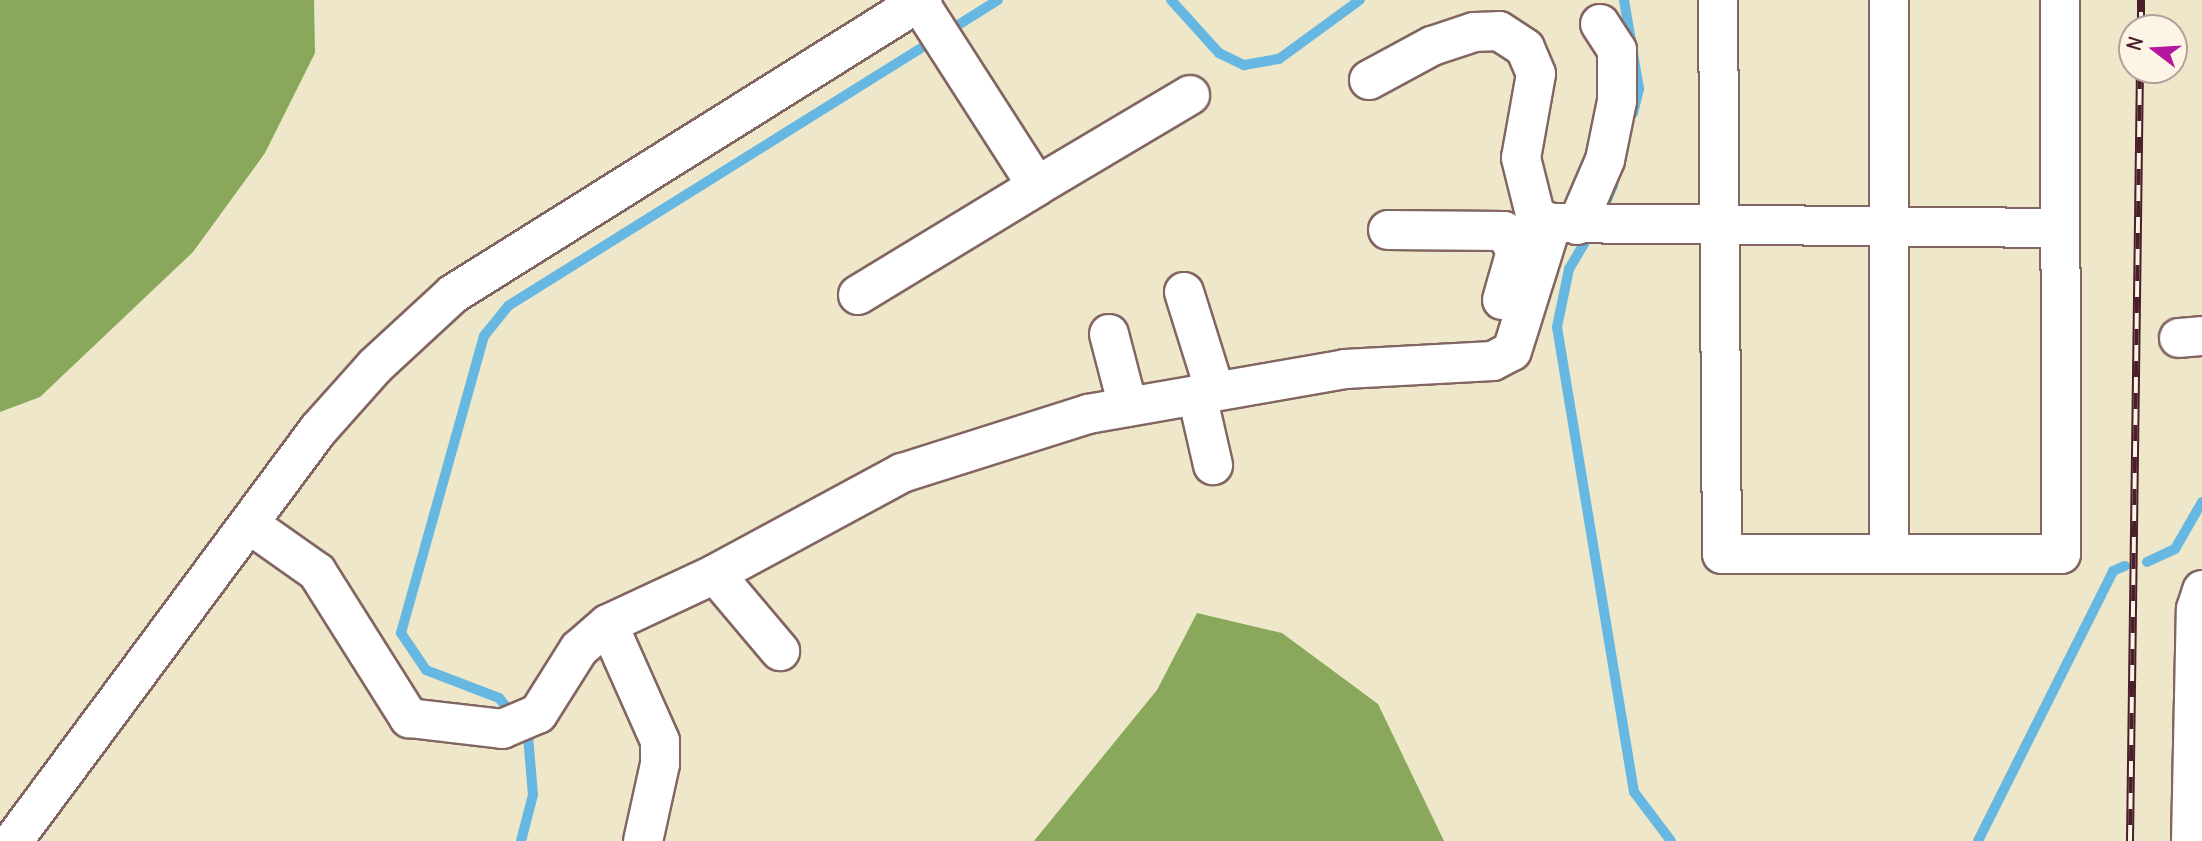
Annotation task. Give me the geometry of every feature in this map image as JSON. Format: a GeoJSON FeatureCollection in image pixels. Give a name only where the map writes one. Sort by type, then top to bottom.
{"type":"FeatureCollection","features":[{"type":"Feature","properties":{"kind":"street"},"geometry":{"type":"LineString","coordinates":[[1718,0],[1721,554],[1889,555],[2061,554],[2060,0]]}},
{"type":"Feature","properties":{"kind":"street"},"geometry":{"type":"LineString","coordinates":[[1889,0],[1889,555]]}},
{"type":"Feature","properties":{"kind":"street"},"geometry":{"type":"LineString","coordinates":[[13,841],[249,524],[351,394],[453,294],[923,6],[1037,186]]}},
{"type":"Feature","properties":{"kind":"street"},"geometry":{"type":"LineString","coordinates":[[249,524],[317,572],[410,718],[502,729],[538,713],[579,649],[608,624],[715,573],[902,472],[1088,414],[1345,369],[1499,357],[1512,351],[1580,225],[1605,160],[1617,101],[1617,50],[1600,24]]}},
{"type":"Feature","properties":{"kind":"street"},"geometry":{"type":"LineString","coordinates":[[1369,80],[1432,46],[1474,32],[1499,31],[1525,48],[1536,74],[1521,158],[1536,218],[1580,225],[2059,228]]}},
{"type":"Feature","properties":{"kind":"street"},"geometry":{"type":"LineString","coordinates":[[858,295],[1190,95]]}},
{"type":"Feature","properties":{"kind":"street"},"geometry":{"type":"LineString","coordinates":[[1388,230],[1504,231],[1516,251],[1496,322],[1499,357]]}},
{"type":"Feature","properties":{"kind":"street"},"geometry":{"type":"LineString","coordinates":[[1184,292],[1206,393],[1213,466]]}},
{"type":"Feature","properties":{"kind":"street"},"geometry":{"type":"LineString","coordinates":[[1109,334],[1128,407]]}},
{"type":"Feature","properties":{"kind":"street"},"geometry":{"type":"LineString","coordinates":[[715,573],[780,651]]}},
{"type":"Feature","properties":{"kind":"street"},"geometry":{"type":"LineString","coordinates":[[2191,841],[2196,609],[2202,590]]}},
{"type":"Feature","properties":{"kind":"street"},"geometry":{"type":"LineString","coordinates":[[608,624],[660,741],[660,764],[643,841]]}},
{"type":"Feature","properties":{"kind":"green space"},"geometry":{"type":"Polygon","coordinates":[[[0,0],[314,0],[315,53],[265,153],[193,252],[40,397],[0,412],[0,0]]]}},
{"type":"Feature","properties":{"kind":"green space"},"geometry":{"type":"Polygon","coordinates":[[[1197,613],[1282,633],[1378,704],[1444,841],[1034,841],[1157,690],[1197,613]]]}},
{"type":"Feature","properties":{"kind":"waterway"},"geometry":{"type":"LineString","coordinates":[[947,32],[998,0]]}},
{"type":"Feature","properties":{"kind":"waterway"},"geometry":{"type":"LineString","coordinates":[[1171,0],[1219,53],[1244,65],[1279,59],[1360,0]]}},
{"type":"Feature","properties":{"kind":"waterway"},"geometry":{"type":"LineString","coordinates":[[1624,0],[1639,89],[1633,113]]}},
{"type":"Feature","properties":{"kind":"waterway"},"geometry":{"type":"LineString","coordinates":[[514,717],[499,698],[426,670],[401,633],[484,336],[508,306],[934,40]]}},
{"type":"Feature","properties":{"kind":"waterway"},"geometry":{"type":"LineString","coordinates":[[1600,216],[1613,185]]}},
{"type":"Feature","properties":{"kind":"waterway"},"geometry":{"type":"LineString","coordinates":[[1591,232],[1569,269],[1557,327],[1634,792],[1671,841]]}},
{"type":"Feature","properties":{"kind":"waterway"},"geometry":{"type":"LineString","coordinates":[[2147,562],[2175,549],[2202,502]]}},
{"type":"Feature","properties":{"kind":"waterway"},"geometry":{"type":"LineString","coordinates":[[1978,841],[2113,571],[2125,566]]}},
{"type":"Feature","properties":{"kind":"waterway"},"geometry":{"type":"LineString","coordinates":[[521,841],[533,795],[528,736],[523,729]]}},
{"type":"Feature","properties":{"kind":"railway"},"geometry":{"type":"LineString","coordinates":[[2141,0],[2141,14]]}},
{"type":"Feature","properties":{"kind":"railway"},"geometry":{"type":"LineString","coordinates":[[2130,841],[2140,84]]}}]}
